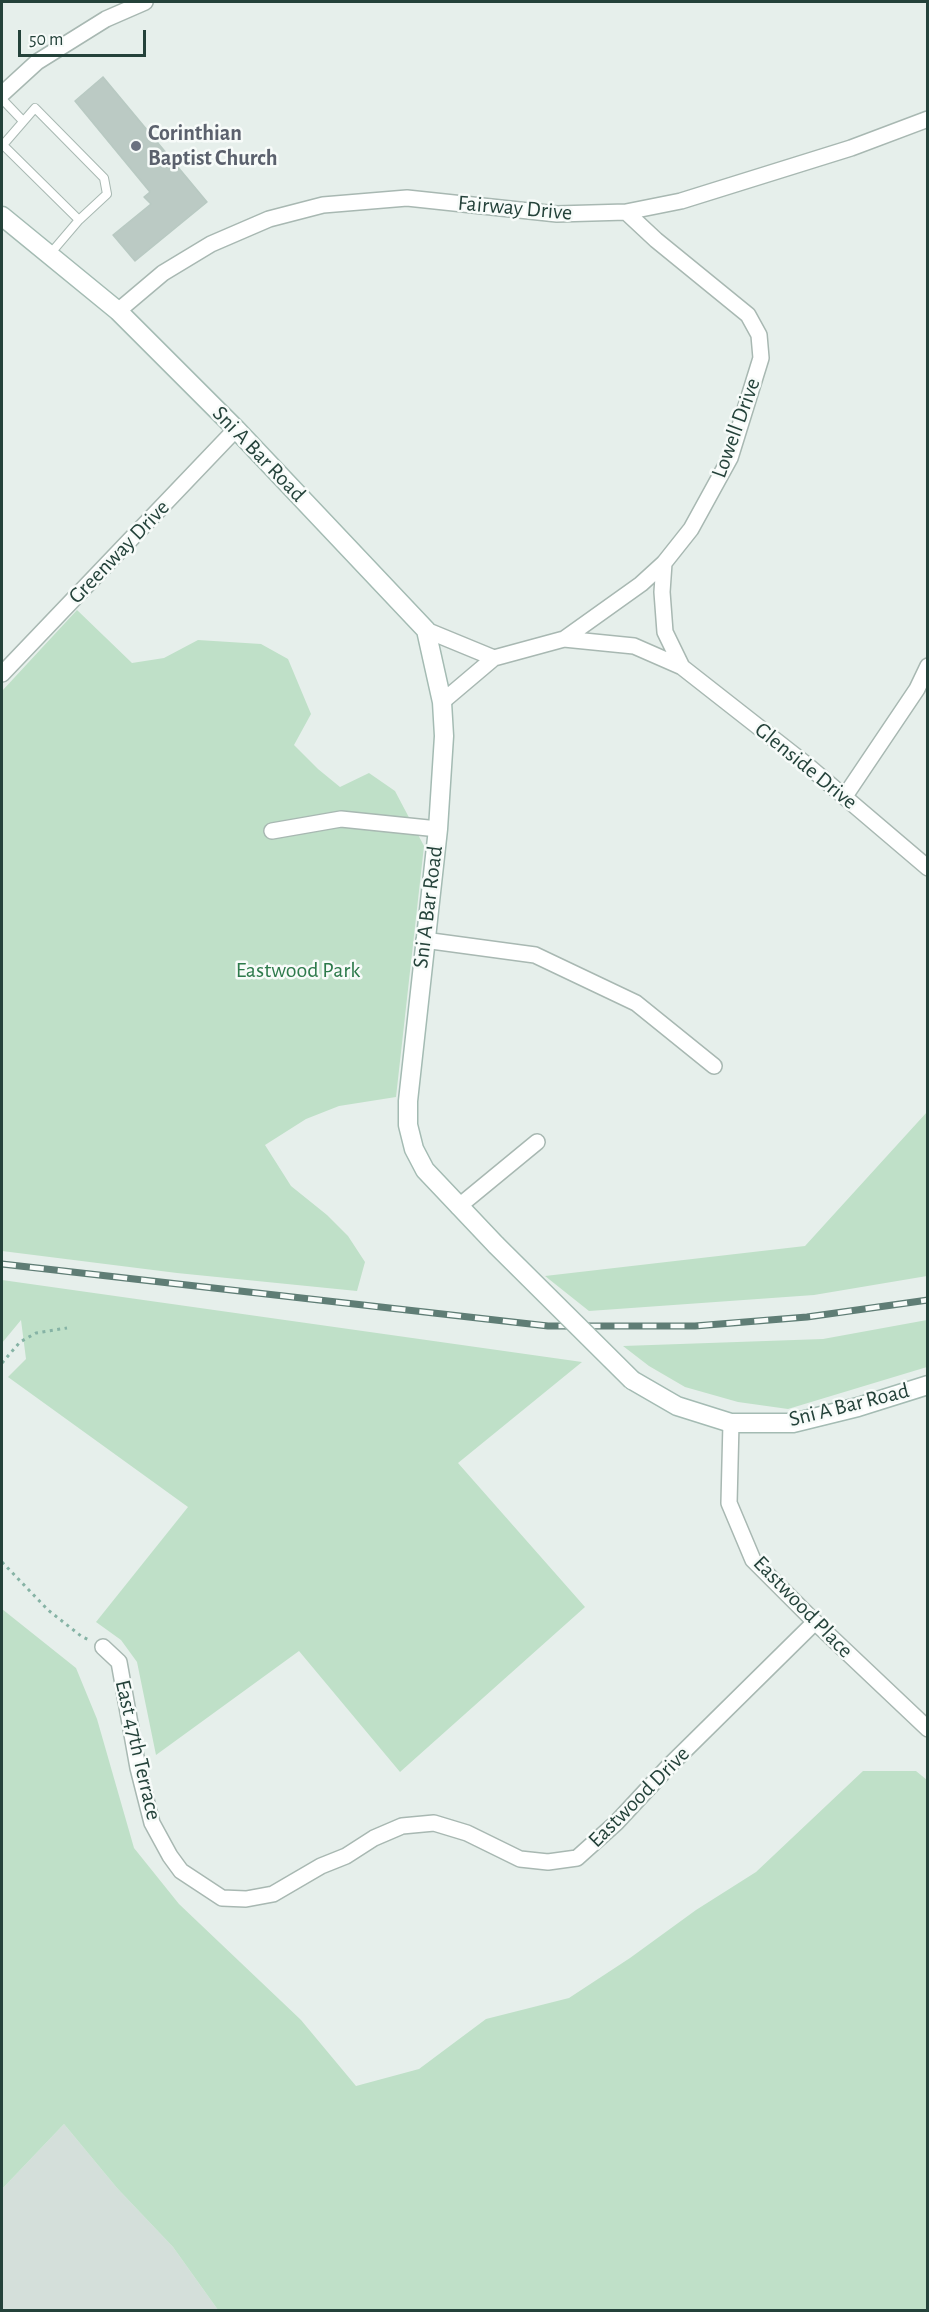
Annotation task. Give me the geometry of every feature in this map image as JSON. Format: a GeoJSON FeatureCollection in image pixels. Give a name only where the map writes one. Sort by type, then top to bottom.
{"type":"FeatureCollection","features":[{"type":"Feature","properties":{"kind":"street"},"geometry":{"type":"LineString","coordinates":[[2,94],[47,56],[106,19],[145,2]]}},
{"type":"Feature","properties":{"kind":"street","name":"Fairway Drive"},"geometry":{"type":"LineString","coordinates":[[118,311],[163,273],[211,244],[269,219],[323,205],[407,198],[557,214],[626,212],[681,201],[851,147],[927,119]]}},
{"type":"Feature","properties":{"kind":"street","name":"Lowell Drive"},"geometry":{"type":"LineString","coordinates":[[442,702],[494,658],[564,639],[641,585],[664,563],[691,529],[730,458],[761,358],[759,335],[748,315],[656,240],[626,212]]}},
{"type":"Feature","properties":{"kind":"street","name":"Sni A Bar Road"},"geometry":{"type":"LineString","coordinates":[[2,216],[118,311],[236,429],[426,630],[442,702],[444,736],[438,829],[408,1101],[408,1125],[414,1149],[425,1170],[458,1207],[632,1380],[677,1406],[731,1423],[793,1423],[858,1407],[927,1384]]}},
{"type":"Feature","properties":{"kind":"street","name":"Greenway Drive"},"geometry":{"type":"LineString","coordinates":[[2,674],[236,429]]}},
{"type":"Feature","properties":{"kind":"street","name":"Glenside Drive"},"geometry":{"type":"LineString","coordinates":[[664,563],[662,592],[665,632],[681,667]]}},
{"type":"Feature","properties":{"kind":"street"},"geometry":{"type":"LineString","coordinates":[[426,630],[494,658]]}},
{"type":"Feature","properties":{"kind":"street","name":"Glenside Drive"},"geometry":{"type":"LineString","coordinates":[[564,639],[634,646],[681,667],[844,796],[927,868]]}},
{"type":"Feature","properties":{"kind":"street"},"geometry":{"type":"LineString","coordinates":[[844,796],[917,689],[927,666]]}},
{"type":"Feature","properties":{"kind":"street"},"geometry":{"type":"LineString","coordinates":[[272,831],[341,819],[438,829]]}},
{"type":"Feature","properties":{"kind":"street"},"geometry":{"type":"LineString","coordinates":[[424,940],[535,955],[636,1003],[714,1066]]}},
{"type":"Feature","properties":{"kind":"street"},"geometry":{"type":"LineString","coordinates":[[458,1207],[537,1142]]}},
{"type":"Feature","properties":{"kind":"street","name":"Eastwood Place"},"geometry":{"type":"LineString","coordinates":[[731,1423],[729,1503],[753,1560],[927,1729]]}},
{"type":"Feature","properties":{"kind":"street","name":"Eastwood Drive"},"geometry":{"type":"LineString","coordinates":[[170,1856],[181,1871],[222,1898],[246,1899],[273,1893],[321,1866],[346,1856],[374,1838],[402,1826],[434,1823],[467,1833],[520,1859],[548,1862],[578,1858],[616,1823],[669,1766],[815,1622]]}},
{"type":"Feature","properties":{"kind":"street","name":"East 47th Terrace"},"geometry":{"type":"LineString","coordinates":[[103,1647],[119,1662],[138,1768],[152,1823],[170,1856]]}},
{"type":"Feature","properties":{"kind":"lane"},"geometry":{"type":"LineString","coordinates":[[2,99],[23,121]]}},
{"type":"Feature","properties":{"kind":"lane"},"geometry":{"type":"LineString","coordinates":[[50,254],[79,220],[107,194],[104,178],[35,108],[3,145],[79,220]]}},
{"type":"Feature","properties":{"kind":"path"},"geometry":{"type":"LineString","coordinates":[[2,1363],[20,1342],[43,1332],[67,1328]]}},
{"type":"Feature","properties":{"kind":"path"},"geometry":{"type":"LineString","coordinates":[[2,1562],[48,1610],[81,1636],[103,1647]]}},
{"type":"Feature","properties":{"kind":"shaded area"},"geometry":{"type":"Polygon","coordinates":[[[64,2124],[117,2188],[173,2247],[218,2310],[2,2310],[2,2189],[64,2124]]]}},
{"type":"Feature","properties":{"kind":"green space","name":"Eastwood Park"},"geometry":{"type":"Polygon","coordinates":[[[77,610],[132,663],[164,658],[198,640],[261,644],[288,659],[311,714],[294,745],[340,787],[369,773],[395,791],[424,846],[396,1097],[339,1106],[306,1119],[265,1145],[291,1186],[327,1215],[348,1236],[365,1262],[357,1291],[177,1273],[2,1251],[2,691],[77,610]]]}},
{"type":"Feature","properties":{"kind":"green space"},"geometry":{"type":"Polygon","coordinates":[[[927,1112],[927,1276],[814,1295],[589,1311],[545,1276],[805,1246],[927,1112]]]}},
{"type":"Feature","properties":{"kind":"green space"},"geometry":{"type":"Polygon","coordinates":[[[2,1280],[582,1362],[458,1463],[585,1607],[400,1772],[299,1651],[156,1755],[137,1662],[121,1640],[96,1622],[188,1507],[8,1377],[26,1359],[21,1320],[2,1343],[2,1280]]]}},
{"type":"Feature","properties":{"kind":"green space"},"geometry":{"type":"Polygon","coordinates":[[[927,1320],[927,1367],[788,1409],[738,1402],[685,1387],[649,1366],[623,1346],[823,1339],[927,1320]]]}},
{"type":"Feature","properties":{"kind":"green space"},"geometry":{"type":"Polygon","coordinates":[[[2,1609],[76,1668],[97,1719],[134,1848],[179,1904],[301,2020],[356,2086],[419,2069],[486,2019],[569,1998],[630,1958],[696,1910],[756,1872],[863,1771],[916,1771],[927,1780],[927,2310],[218,2310],[173,2247],[117,2188],[64,2124],[2,2189],[2,1609]]]}},
{"type":"Feature","properties":{"kind":"building","name":"Corinthian Baptist Church"},"geometry":{"type":"Polygon","coordinates":[[[103,77],[207,202],[135,261],[113,235],[151,204],[144,197],[150,192],[75,101],[103,77]]]}},
{"type":"Feature","properties":{"kind":"railway"},"geometry":{"type":"LineString","coordinates":[[2,1264],[548,1326],[695,1326],[807,1317],[928,1300]]}},
{"type":"Feature","properties":{"kind":"place","name":"Corinthian Baptist Church"},"geometry":{"type":"Point","coordinates":[136,146]}}]}
